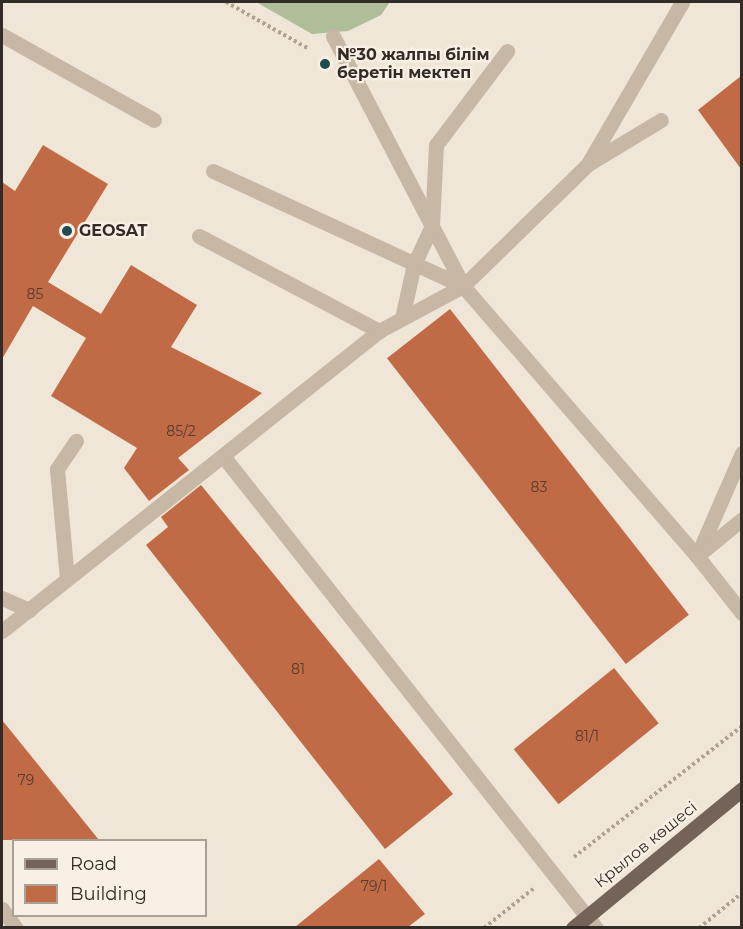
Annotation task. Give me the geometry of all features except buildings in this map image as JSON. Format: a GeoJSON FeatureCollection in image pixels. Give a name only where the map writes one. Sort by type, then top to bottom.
{"type":"FeatureCollection","features":[{"type":"Feature","properties":{"kind":"main road","name":"Крылов көшесі"},"geometry":{"type":"LineString","coordinates":[[573,927],[591,922],[741,789]]}},
{"type":"Feature","properties":{"kind":"lane"},"geometry":{"type":"LineString","coordinates":[[588,164],[682,2]]}},
{"type":"Feature","properties":{"kind":"lane"},"geometry":{"type":"LineString","coordinates":[[2,35],[154,120]]}},
{"type":"Feature","properties":{"kind":"lane"},"geometry":{"type":"LineString","coordinates":[[333,36],[463,286],[697,556],[741,613]]}},
{"type":"Feature","properties":{"kind":"lane"},"geometry":{"type":"LineString","coordinates":[[402,318],[414,264],[432,226],[436,145],[507,51]]}},
{"type":"Feature","properties":{"kind":"lane"},"geometry":{"type":"LineString","coordinates":[[2,632],[379,331],[463,286],[588,164],[661,120]]}},
{"type":"Feature","properties":{"kind":"lane"},"geometry":{"type":"LineString","coordinates":[[213,171],[463,286]]}},
{"type":"Feature","properties":{"kind":"lane"},"geometry":{"type":"LineString","coordinates":[[199,236],[379,331]]}},
{"type":"Feature","properties":{"kind":"lane"},"geometry":{"type":"LineString","coordinates":[[67,579],[57,469],[75,441]]}},
{"type":"Feature","properties":{"kind":"lane"},"geometry":{"type":"LineString","coordinates":[[697,556],[741,453]]}},
{"type":"Feature","properties":{"kind":"lane"},"geometry":{"type":"LineString","coordinates":[[223,456],[551,875],[591,922]]}},
{"type":"Feature","properties":{"kind":"lane"},"geometry":{"type":"LineString","coordinates":[[697,556],[741,519]]}},
{"type":"Feature","properties":{"kind":"lane"},"geometry":{"type":"LineString","coordinates":[[2,598],[29,610]]}},
{"type":"Feature","properties":{"kind":"lane"},"geometry":{"type":"LineString","coordinates":[[2,909],[16,927]]}},
{"type":"Feature","properties":{"kind":"path"},"geometry":{"type":"LineString","coordinates":[[226,2],[315,53]]}},
{"type":"Feature","properties":{"kind":"path"},"geometry":{"type":"LineString","coordinates":[[484,927],[741,726]]}},
{"type":"Feature","properties":{"kind":"path"},"geometry":{"type":"LineString","coordinates":[[699,927],[741,893]]}},
{"type":"Feature","properties":{"kind":"green space"},"geometry":{"type":"Polygon","coordinates":[[[256,2],[390,2],[381,15],[348,31],[312,34],[256,2]]]}},
{"type":"Feature","properties":{"kind":"place","name":"№30 жалпы білім беретін мектеп"},"geometry":{"type":"Point","coordinates":[325,64]}},
{"type":"Feature","properties":{"kind":"place","name":"GEOSAT"},"geometry":{"type":"Point","coordinates":[67,231]}}]}
